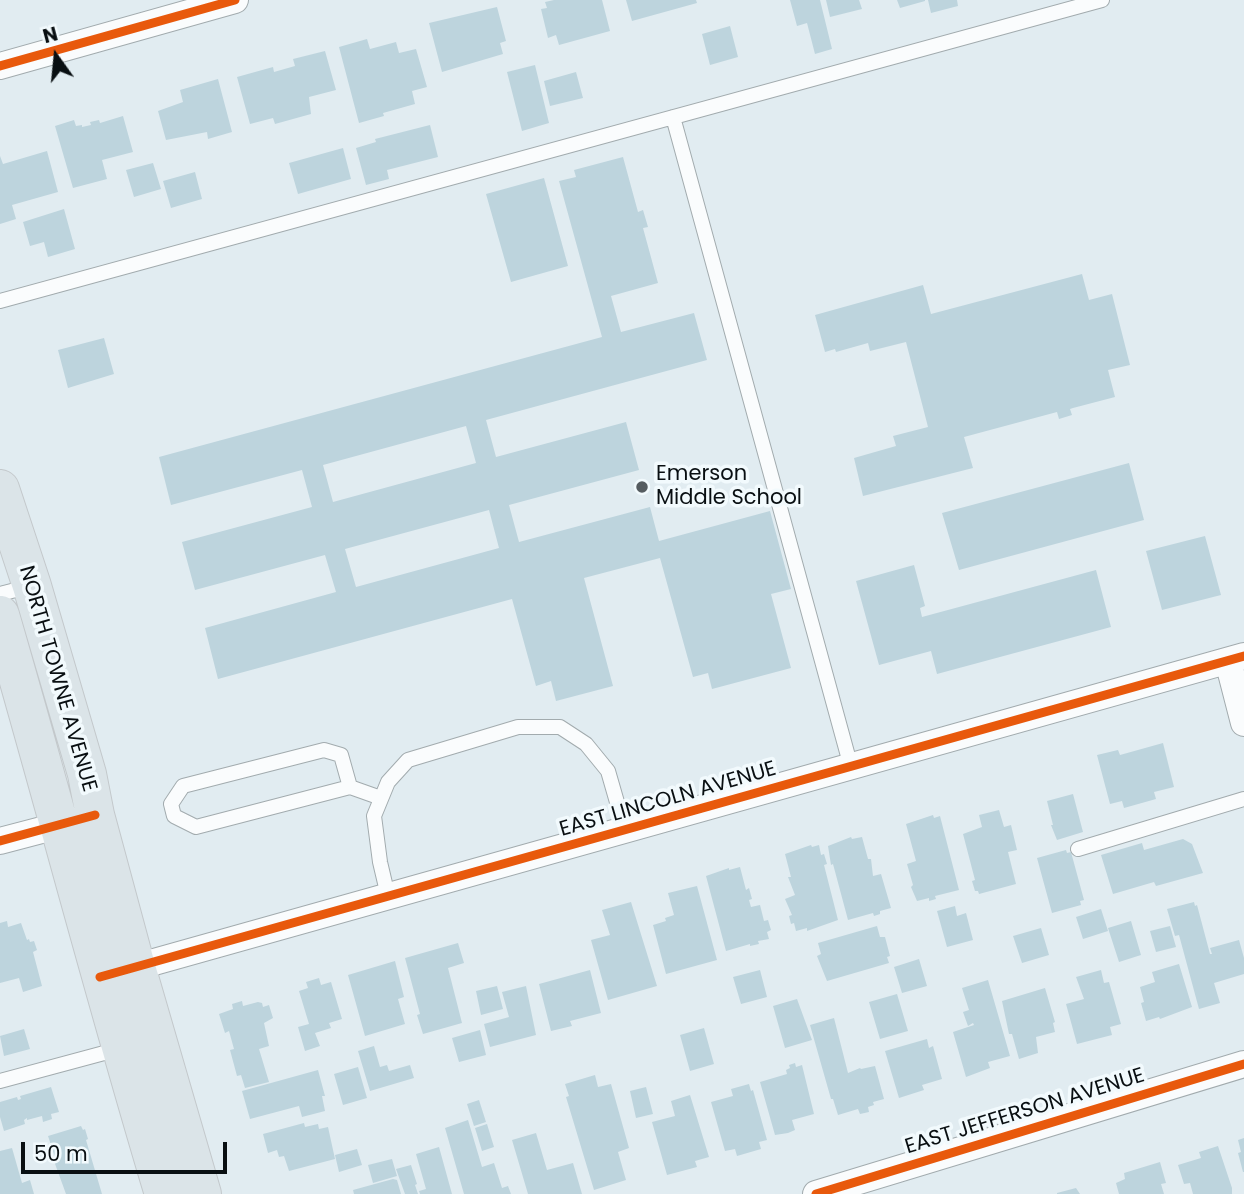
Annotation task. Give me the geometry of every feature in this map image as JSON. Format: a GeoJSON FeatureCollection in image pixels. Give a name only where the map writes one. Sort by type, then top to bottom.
{"type":"FeatureCollection","features":[{"type":"Feature","properties":{"kind":"main road","name":"NORTH TOWNE AVENUE"},"geometry":{"type":"LineString","coordinates":[[0,489],[16,590],[87,774],[118,972],[120,1048],[164,1194]]}},
{"type":"Feature","properties":{"kind":"main road","name":"NORTH TOWNE AVENUE"},"geometry":{"type":"LineString","coordinates":[[0,615],[59,826],[118,972],[202,1194]]}},
{"type":"Feature","properties":{"kind":"street"},"geometry":{"type":"LineString","coordinates":[[0,66],[235,0]]}},
{"type":"Feature","properties":{"kind":"street"},"geometry":{"type":"LineString","coordinates":[[1236,658],[1244,723]]}},
{"type":"Feature","properties":{"kind":"street","name":"EAST LINCOLN AVENUE"},"geometry":{"type":"LineString","coordinates":[[118,972],[1236,658]]}},
{"type":"Feature","properties":{"kind":"street"},"geometry":{"type":"LineString","coordinates":[[0,842],[95,815]]}},
{"type":"Feature","properties":{"kind":"street","name":"EAST JEFFERSON AVENUE"},"geometry":{"type":"LineString","coordinates":[[816,1194],[1244,1065]]}},
{"type":"Feature","properties":{"kind":"lane"},"geometry":{"type":"LineString","coordinates":[[0,301],[1102,0]]}},
{"type":"Feature","properties":{"kind":"lane"},"geometry":{"type":"LineString","coordinates":[[673,117],[851,766]]}},
{"type":"Feature","properties":{"kind":"lane"},"geometry":{"type":"LineString","coordinates":[[388,896],[374,816],[388,782],[408,760],[518,727],[560,727],[586,744],[608,771],[625,830]]}},
{"type":"Feature","properties":{"kind":"lane"},"geometry":{"type":"LineString","coordinates":[[350,787],[341,755],[324,750],[183,786],[171,804],[174,816],[196,827],[350,787],[381,798]]}},
{"type":"Feature","properties":{"kind":"lane"},"geometry":{"type":"LineString","coordinates":[[1078,849],[1244,799]]}},
{"type":"Feature","properties":{"kind":"lane"},"geometry":{"type":"LineString","coordinates":[[0,1081],[120,1048]]}},
{"type":"Feature","properties":{"kind":"building"},"geometry":{"type":"Polygon","coordinates":[[[602,0],[610,31],[559,45],[556,35],[548,38],[541,9],[547,8],[545,2],[602,0]]]}},
{"type":"Feature","properties":{"kind":"building"},"geometry":{"type":"Polygon","coordinates":[[[626,0],[696,0],[697,3],[632,21],[626,0]]]}},
{"type":"Feature","properties":{"kind":"building"},"geometry":{"type":"Polygon","coordinates":[[[790,0],[820,0],[832,49],[815,54],[807,23],[797,26],[790,0]]]}},
{"type":"Feature","properties":{"kind":"building"},"geometry":{"type":"Polygon","coordinates":[[[826,0],[859,0],[862,9],[830,17],[826,0]]]}},
{"type":"Feature","properties":{"kind":"building"},"geometry":{"type":"Polygon","coordinates":[[[897,0],[925,0],[925,1],[900,8],[897,0]]]}},
{"type":"Feature","properties":{"kind":"building"},"geometry":{"type":"Polygon","coordinates":[[[928,0],[957,0],[958,6],[931,13],[928,0]]]}},
{"type":"Feature","properties":{"kind":"building"},"geometry":{"type":"Polygon","coordinates":[[[497,7],[506,41],[500,43],[503,54],[442,72],[429,23],[497,7]]]}},
{"type":"Feature","properties":{"kind":"building"},"geometry":{"type":"Polygon","coordinates":[[[730,26],[738,57],[710,65],[702,34],[730,26]]]}},
{"type":"Feature","properties":{"kind":"building"},"geometry":{"type":"Polygon","coordinates":[[[367,39],[370,49],[396,42],[399,53],[416,49],[427,87],[412,91],[415,104],[359,123],[339,47],[367,39]]]}},
{"type":"Feature","properties":{"kind":"building"},"geometry":{"type":"Polygon","coordinates":[[[325,51],[336,90],[309,97],[311,114],[275,124],[273,118],[250,124],[237,77],[273,67],[274,72],[295,66],[293,59],[325,51]]]}},
{"type":"Feature","properties":{"kind":"building"},"geometry":{"type":"Polygon","coordinates":[[[535,65],[549,123],[522,131],[507,72],[535,65]]]}},
{"type":"Feature","properties":{"kind":"building"},"geometry":{"type":"Polygon","coordinates":[[[576,72],[583,98],[550,106],[544,81],[576,72]]]}},
{"type":"Feature","properties":{"kind":"building"},"geometry":{"type":"Polygon","coordinates":[[[218,79],[232,132],[208,139],[207,132],[166,140],[158,111],[183,102],[180,90],[218,79]]]}},
{"type":"Feature","properties":{"kind":"building"},"geometry":{"type":"Polygon","coordinates":[[[123,116],[133,152],[102,160],[107,179],[73,188],[55,126],[74,120],[76,126],[82,127],[91,125],[90,122],[99,120],[100,123],[123,116]]]}},
{"type":"Feature","properties":{"kind":"building"},"geometry":{"type":"Polygon","coordinates":[[[430,125],[438,157],[387,170],[389,179],[366,185],[356,148],[376,142],[375,139],[430,125]]]}},
{"type":"Feature","properties":{"kind":"building"},"geometry":{"type":"Polygon","coordinates":[[[343,148],[351,179],[298,194],[289,163],[343,148]]]}},
{"type":"Feature","properties":{"kind":"building"},"geometry":{"type":"Polygon","coordinates":[[[47,151],[58,192],[12,205],[16,219],[0,224],[0,156],[3,164],[47,151]]]}},
{"type":"Feature","properties":{"kind":"building"},"geometry":{"type":"Polygon","coordinates":[[[623,157],[638,212],[643,210],[648,227],[643,228],[658,283],[611,296],[621,332],[694,313],[707,360],[486,420],[496,457],[626,422],[639,470],[509,505],[519,542],[650,507],[659,541],[770,511],[791,589],[771,594],[791,668],[712,689],[708,673],[693,677],[660,558],[584,578],[613,686],[556,701],[551,681],[536,686],[512,599],[218,679],[205,628],[336,592],[325,555],[195,590],[182,542],[312,507],[302,470],[171,505],[159,457],[602,337],[559,181],[576,177],[574,170],[623,157]],[[466,426],[323,465],[333,502],[476,463],[466,426]],[[489,510],[345,549],[356,587],[499,548],[489,510]]]}},
{"type":"Feature","properties":{"kind":"building"},"geometry":{"type":"Polygon","coordinates":[[[153,163],[161,189],[134,197],[126,170],[153,163]]]}},
{"type":"Feature","properties":{"kind":"building"},"geometry":{"type":"Polygon","coordinates":[[[195,172],[202,199],[171,208],[163,181],[195,172]]]}},
{"type":"Feature","properties":{"kind":"building"},"geometry":{"type":"Polygon","coordinates":[[[544,178],[568,266],[511,282],[486,194],[544,178]]]}},
{"type":"Feature","properties":{"kind":"building"},"geometry":{"type":"Polygon","coordinates":[[[64,209],[75,249],[48,257],[44,242],[30,246],[23,222],[64,209]]]}},
{"type":"Feature","properties":{"kind":"building"},"geometry":{"type":"Polygon","coordinates":[[[1082,274],[1089,300],[1112,294],[1130,365],[1108,370],[1115,397],[1070,409],[1072,415],[1059,419],[1057,412],[964,437],[973,468],[863,496],[854,458],[896,446],[893,436],[928,427],[906,342],[870,351],[868,343],[836,352],[835,349],[825,352],[815,315],[923,285],[931,314],[1082,274]]]}},
{"type":"Feature","properties":{"kind":"building"},"geometry":{"type":"Polygon","coordinates":[[[104,338],[114,374],[68,388],[58,350],[104,338]]]}},
{"type":"Feature","properties":{"kind":"building"},"geometry":{"type":"Polygon","coordinates":[[[1129,463],[1144,520],[959,570],[942,513],[1129,463]]]}},
{"type":"Feature","properties":{"kind":"building"},"geometry":{"type":"Polygon","coordinates":[[[1205,536],[1221,595],[1162,610],[1146,551],[1205,536]]]}},
{"type":"Feature","properties":{"kind":"building"},"geometry":{"type":"Polygon","coordinates":[[[914,565],[925,606],[920,608],[922,617],[1096,570],[1111,627],[937,674],[931,651],[879,665],[856,581],[914,565]]]}},
{"type":"Feature","properties":{"kind":"building"},"geometry":{"type":"Polygon","coordinates":[[[1163,743],[1174,787],[1154,792],[1156,799],[1124,808],[1122,801],[1110,804],[1097,755],[1118,750],[1120,755],[1163,743]]]}},
{"type":"Feature","properties":{"kind":"building"},"geometry":{"type":"Polygon","coordinates":[[[1073,794],[1083,832],[1057,840],[1047,801],[1073,794]]]}},
{"type":"Feature","properties":{"kind":"building"},"geometry":{"type":"Polygon","coordinates":[[[999,810],[1004,827],[1011,825],[1017,850],[1008,852],[1016,884],[979,894],[972,881],[975,880],[963,834],[982,827],[979,815],[999,810]]]}},
{"type":"Feature","properties":{"kind":"building"},"geometry":{"type":"Polygon","coordinates":[[[933,815],[934,818],[940,816],[959,890],[935,896],[936,899],[929,901],[929,898],[917,901],[911,887],[913,885],[907,864],[916,861],[906,824],[933,815]]]}},
{"type":"Feature","properties":{"kind":"building"},"geometry":{"type":"Polygon","coordinates":[[[851,837],[862,837],[868,859],[871,859],[873,876],[881,874],[891,908],[874,916],[873,913],[848,920],[828,846],[851,837]]]}},
{"type":"Feature","properties":{"kind":"building"},"geometry":{"type":"Polygon","coordinates":[[[1183,839],[1192,844],[1203,873],[1156,886],[1154,882],[1113,894],[1101,855],[1142,843],[1144,850],[1183,839]]]}},
{"type":"Feature","properties":{"kind":"building"},"geometry":{"type":"Polygon","coordinates":[[[819,845],[821,855],[824,854],[827,864],[824,865],[838,920],[807,931],[807,928],[796,931],[794,923],[791,924],[789,916],[792,915],[785,899],[795,895],[788,877],[791,877],[785,854],[819,845]]]}},
{"type":"Feature","properties":{"kind":"building"},"geometry":{"type":"Polygon","coordinates":[[[1066,850],[1067,853],[1071,852],[1084,900],[1080,901],[1081,905],[1052,913],[1037,858],[1066,850]]]}},
{"type":"Feature","properties":{"kind":"building"},"geometry":{"type":"Polygon","coordinates":[[[740,867],[746,890],[749,888],[751,907],[760,905],[764,921],[768,920],[771,930],[767,932],[769,939],[758,941],[759,944],[726,951],[706,876],[740,867]]]}},
{"type":"Feature","properties":{"kind":"building"},"geometry":{"type":"Polygon","coordinates":[[[697,886],[717,960],[666,974],[653,925],[674,915],[668,893],[697,886]]]}},
{"type":"Feature","properties":{"kind":"building"},"geometry":{"type":"Polygon","coordinates":[[[631,902],[657,986],[608,1000],[591,940],[610,935],[602,910],[631,902]]]}},
{"type":"Feature","properties":{"kind":"building"},"geometry":{"type":"Polygon","coordinates":[[[1194,902],[1210,954],[1210,948],[1239,940],[1244,958],[1244,974],[1214,983],[1220,1003],[1199,1009],[1179,935],[1175,936],[1167,909],[1194,902]]]}},
{"type":"Feature","properties":{"kind":"building"},"geometry":{"type":"Polygon","coordinates":[[[955,906],[957,916],[966,913],[973,940],[947,947],[937,911],[955,906]]]}},
{"type":"Feature","properties":{"kind":"building"},"geometry":{"type":"Polygon","coordinates":[[[1101,909],[1108,931],[1083,939],[1076,917],[1101,909]]]}},
{"type":"Feature","properties":{"kind":"building"},"geometry":{"type":"Polygon","coordinates":[[[7,921],[8,927],[21,923],[27,940],[34,941],[37,950],[33,952],[42,986],[23,992],[19,978],[0,983],[0,923],[7,921]]]}},
{"type":"Feature","properties":{"kind":"building"},"geometry":{"type":"Polygon","coordinates":[[[1131,921],[1141,955],[1119,962],[1108,928],[1131,921]]]}},
{"type":"Feature","properties":{"kind":"building"},"geometry":{"type":"Polygon","coordinates":[[[877,926],[880,937],[885,937],[889,963],[827,981],[817,956],[821,954],[818,943],[877,926]]]}},
{"type":"Feature","properties":{"kind":"building"},"geometry":{"type":"Polygon","coordinates":[[[1170,926],[1176,947],[1156,952],[1150,931],[1170,926]]]}},
{"type":"Feature","properties":{"kind":"building"},"geometry":{"type":"Polygon","coordinates":[[[1041,928],[1049,955],[1022,963],[1013,936],[1041,928]]]}},
{"type":"Feature","properties":{"kind":"building"},"geometry":{"type":"Polygon","coordinates":[[[458,943],[464,963],[448,968],[462,1023],[423,1034],[405,958],[458,943]]]}},
{"type":"Feature","properties":{"kind":"building"},"geometry":{"type":"Polygon","coordinates":[[[919,959],[927,986],[902,993],[894,967],[919,959]]]}},
{"type":"Feature","properties":{"kind":"building"},"geometry":{"type":"Polygon","coordinates":[[[395,961],[404,997],[398,999],[405,1024],[365,1036],[348,975],[395,961]]]}},
{"type":"Feature","properties":{"kind":"building"},"geometry":{"type":"Polygon","coordinates":[[[1179,964],[1192,1007],[1160,1019],[1159,1017],[1146,1021],[1140,987],[1155,982],[1152,972],[1179,964]]]}},
{"type":"Feature","properties":{"kind":"building"},"geometry":{"type":"Polygon","coordinates":[[[590,970],[601,1013],[570,1021],[572,1026],[551,1031],[539,984],[590,970]]]}},
{"type":"Feature","properties":{"kind":"building"},"geometry":{"type":"Polygon","coordinates":[[[760,970],[767,997],[741,1004],[733,977],[760,970]]]}},
{"type":"Feature","properties":{"kind":"building"},"geometry":{"type":"Polygon","coordinates":[[[1101,970],[1104,983],[1109,982],[1121,1024],[1110,1027],[1112,1035],[1077,1044],[1066,1004],[1084,999],[1076,977],[1101,970]]]}},
{"type":"Feature","properties":{"kind":"building"},"geometry":{"type":"Polygon","coordinates":[[[319,978],[321,985],[331,982],[342,1019],[329,1023],[331,1028],[315,1033],[320,1046],[305,1051],[298,1027],[309,1024],[299,991],[308,988],[306,982],[319,978]]]}},
{"type":"Feature","properties":{"kind":"building"},"geometry":{"type":"Polygon","coordinates":[[[988,980],[1010,1056],[988,1062],[990,1068],[966,1077],[953,1032],[974,1025],[973,1023],[968,1026],[963,1012],[969,1010],[962,988],[988,980]]]}},
{"type":"Feature","properties":{"kind":"building"},"geometry":{"type":"Polygon","coordinates":[[[497,986],[503,1009],[481,1015],[476,991],[497,986]]]}},
{"type":"Feature","properties":{"kind":"building"},"geometry":{"type":"Polygon","coordinates":[[[526,986],[536,1035],[490,1047],[484,1024],[509,1017],[502,992],[526,986]]]}},
{"type":"Feature","properties":{"kind":"building"},"geometry":{"type":"Polygon","coordinates":[[[1045,988],[1055,1022],[1055,1032],[1036,1037],[1038,1053],[1019,1059],[1012,1034],[1009,1034],[1002,1001],[1045,988]]]}},
{"type":"Feature","properties":{"kind":"building"},"geometry":{"type":"Polygon","coordinates":[[[897,994],[908,1031],[880,1039],[869,1002],[897,994]]]}},
{"type":"Feature","properties":{"kind":"building"},"geometry":{"type":"Polygon","coordinates":[[[797,999],[812,1040],[785,1048],[773,1006],[797,999]]]}},
{"type":"Feature","properties":{"kind":"building"},"geometry":{"type":"Polygon","coordinates":[[[242,1001],[243,1006],[258,1002],[262,1003],[263,1007],[269,1005],[273,1018],[264,1023],[269,1046],[259,1049],[269,1082],[245,1088],[241,1075],[237,1076],[230,1050],[234,1049],[229,1031],[225,1033],[219,1014],[233,1009],[232,1004],[242,1001]]]}},
{"type":"Feature","properties":{"kind":"building"},"geometry":{"type":"Polygon","coordinates":[[[834,1018],[848,1073],[875,1066],[884,1099],[873,1102],[874,1105],[868,1107],[869,1112],[860,1114],[858,1109],[838,1115],[831,1099],[810,1025],[834,1018]]]}},
{"type":"Feature","properties":{"kind":"building"},"geometry":{"type":"Polygon","coordinates":[[[704,1028],[714,1064],[690,1071],[680,1035],[704,1028]]]}},
{"type":"Feature","properties":{"kind":"building"},"geometry":{"type":"Polygon","coordinates":[[[24,1029],[30,1049],[4,1056],[0,1036],[24,1029]]]}},
{"type":"Feature","properties":{"kind":"building"},"geometry":{"type":"Polygon","coordinates":[[[480,1030],[486,1055],[459,1062],[452,1038],[480,1030]]]}},
{"type":"Feature","properties":{"kind":"building"},"geometry":{"type":"Polygon","coordinates":[[[927,1039],[929,1048],[933,1046],[942,1079],[922,1085],[924,1090],[899,1098],[885,1051],[927,1039]]]}},
{"type":"Feature","properties":{"kind":"building"},"geometry":{"type":"Polygon","coordinates":[[[374,1046],[380,1067],[387,1065],[389,1071],[410,1065],[414,1078],[370,1091],[358,1051],[374,1046]]]}},
{"type":"Feature","properties":{"kind":"building"},"geometry":{"type":"Polygon","coordinates":[[[795,1063],[796,1067],[802,1065],[814,1114],[792,1120],[795,1130],[775,1135],[760,1082],[787,1074],[789,1065],[795,1063]]]}},
{"type":"Feature","properties":{"kind":"building"},"geometry":{"type":"Polygon","coordinates":[[[358,1067],[367,1098],[343,1105],[334,1074],[358,1067]]]}},
{"type":"Feature","properties":{"kind":"building"},"geometry":{"type":"Polygon","coordinates":[[[318,1070],[325,1096],[322,1096],[325,1111],[302,1117],[299,1106],[250,1119],[242,1091],[318,1070]]]}},
{"type":"Feature","properties":{"kind":"building"},"geometry":{"type":"Polygon","coordinates":[[[595,1075],[598,1087],[611,1084],[629,1148],[618,1152],[626,1180],[594,1190],[566,1097],[569,1096],[565,1084],[595,1075]]]}},
{"type":"Feature","properties":{"kind":"building"},"geometry":{"type":"Polygon","coordinates":[[[749,1084],[767,1140],[759,1142],[761,1149],[737,1156],[735,1149],[725,1151],[711,1102],[733,1096],[731,1089],[749,1084]]]}},
{"type":"Feature","properties":{"kind":"building"},"geometry":{"type":"Polygon","coordinates":[[[51,1087],[59,1112],[51,1114],[52,1119],[43,1122],[42,1116],[27,1118],[24,1120],[25,1124],[4,1131],[0,1102],[17,1097],[18,1100],[21,1099],[20,1096],[51,1087]]]}},
{"type":"Feature","properties":{"kind":"building"},"geometry":{"type":"Polygon","coordinates":[[[646,1087],[653,1114],[636,1118],[630,1091],[646,1087]]]}},
{"type":"Feature","properties":{"kind":"building"},"geometry":{"type":"Polygon","coordinates":[[[690,1095],[709,1157],[695,1161],[697,1167],[667,1175],[652,1122],[675,1116],[671,1101],[690,1095]]]}},
{"type":"Feature","properties":{"kind":"building"},"geometry":{"type":"Polygon","coordinates":[[[479,1100],[486,1122],[474,1126],[467,1104],[479,1100]]]}},
{"type":"Feature","properties":{"kind":"building"},"geometry":{"type":"Polygon","coordinates":[[[468,1120],[482,1167],[494,1163],[502,1188],[508,1186],[511,1194],[464,1194],[445,1128],[468,1120]]]}},
{"type":"Feature","properties":{"kind":"building"},"geometry":{"type":"Polygon","coordinates":[[[304,1123],[305,1127],[318,1124],[319,1129],[328,1127],[335,1159],[289,1171],[284,1156],[279,1157],[277,1150],[268,1153],[263,1134],[304,1123]]]}},
{"type":"Feature","properties":{"kind":"building"},"geometry":{"type":"Polygon","coordinates":[[[487,1124],[494,1147],[482,1151],[475,1128],[487,1124]]]}},
{"type":"Feature","properties":{"kind":"building"},"geometry":{"type":"Polygon","coordinates":[[[81,1126],[85,1129],[102,1194],[66,1194],[54,1161],[56,1160],[48,1136],[81,1126]]]}},
{"type":"Feature","properties":{"kind":"building"},"geometry":{"type":"Polygon","coordinates":[[[536,1133],[547,1170],[573,1163],[582,1194],[528,1194],[512,1140],[536,1133]]]}},
{"type":"Feature","properties":{"kind":"building"},"geometry":{"type":"Polygon","coordinates":[[[1244,1138],[1244,1172],[1243,1172],[1238,1140],[1244,1138]]]}},
{"type":"Feature","properties":{"kind":"building"},"geometry":{"type":"Polygon","coordinates":[[[1218,1146],[1232,1194],[1193,1194],[1190,1183],[1184,1184],[1178,1165],[1201,1158],[1199,1152],[1218,1146]]]}},
{"type":"Feature","properties":{"kind":"building"},"geometry":{"type":"Polygon","coordinates":[[[439,1147],[452,1194],[420,1194],[419,1191],[426,1189],[416,1154],[439,1147]]]}},
{"type":"Feature","properties":{"kind":"building"},"geometry":{"type":"Polygon","coordinates":[[[12,1148],[22,1183],[30,1180],[34,1194],[0,1194],[0,1151],[12,1148]]]}},
{"type":"Feature","properties":{"kind":"building"},"geometry":{"type":"Polygon","coordinates":[[[357,1149],[362,1165],[339,1172],[335,1155],[357,1149]]]}},
{"type":"Feature","properties":{"kind":"building"},"geometry":{"type":"Polygon","coordinates":[[[392,1159],[397,1176],[373,1183],[368,1165],[392,1159]]]}},
{"type":"Feature","properties":{"kind":"building"},"geometry":{"type":"Polygon","coordinates":[[[1160,1162],[1166,1183],[1161,1184],[1164,1194],[1119,1194],[1116,1183],[1125,1179],[1124,1173],[1160,1162]]]}},
{"type":"Feature","properties":{"kind":"building"},"geometry":{"type":"Polygon","coordinates":[[[411,1165],[418,1194],[405,1194],[396,1169],[411,1165]]]}},
{"type":"Feature","properties":{"kind":"building"},"geometry":{"type":"Polygon","coordinates":[[[397,1180],[401,1194],[354,1194],[353,1190],[397,1180]]]}},
{"type":"Feature","properties":{"kind":"building"},"geometry":{"type":"Polygon","coordinates":[[[1076,1188],[1080,1194],[1057,1194],[1057,1193],[1076,1188]]]}},
{"type":"Feature","properties":{"kind":"cycle path"},"geometry":{"type":"LineString","coordinates":[[0,66],[235,0]]}},
{"type":"Feature","properties":{"kind":"cycle path"},"geometry":{"type":"LineString","coordinates":[[100,977],[1244,656]]}},
{"type":"Feature","properties":{"kind":"cycle path"},"geometry":{"type":"LineString","coordinates":[[0,841],[95,815]]}},
{"type":"Feature","properties":{"kind":"cycle path"},"geometry":{"type":"LineString","coordinates":[[816,1194],[1244,1064]]}},
{"type":"Feature","properties":{"kind":"place","name":"Emerson Middle School"},"geometry":{"type":"Point","coordinates":[642,487]}}]}
